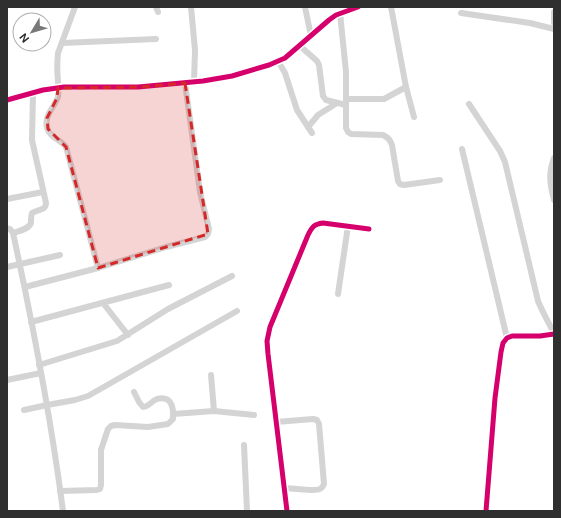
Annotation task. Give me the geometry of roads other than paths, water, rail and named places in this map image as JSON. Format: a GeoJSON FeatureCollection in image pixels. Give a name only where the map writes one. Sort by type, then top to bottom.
{"type":"FeatureCollection","features":[{"type":"Feature","properties":{"kind":"street"},"geometry":{"type":"LineString","coordinates":[[75,7],[58,53],[57,98],[47,118],[50,133],[53,137],[60,140],[66,147],[98,268]]}},
{"type":"Feature","properties":{"kind":"street"},"geometry":{"type":"LineString","coordinates":[[191,7],[195,50],[194,82]]}},
{"type":"Feature","properties":{"kind":"street"},"geometry":{"type":"LineString","coordinates":[[305,7],[311,36]]}},
{"type":"Feature","properties":{"kind":"street"},"geometry":{"type":"LineString","coordinates":[[7,100],[58,88],[138,87],[194,82],[232,76],[269,65],[285,58],[329,20],[340,13],[358,7]]}},
{"type":"Feature","properties":{"kind":"street"},"geometry":{"type":"LineString","coordinates":[[391,7],[406,87],[414,117]]}},
{"type":"Feature","properties":{"kind":"street"},"geometry":{"type":"LineString","coordinates":[[554,12],[554,23]]}},
{"type":"Feature","properties":{"kind":"street"},"geometry":{"type":"LineString","coordinates":[[340,13],[346,72],[346,128],[348,132],[351,134],[383,135],[388,137],[400,184],[404,185],[440,180]]}},
{"type":"Feature","properties":{"kind":"street"},"geometry":{"type":"LineString","coordinates":[[461,13],[530,23],[554,29]]}},
{"type":"Feature","properties":{"kind":"street"},"geometry":{"type":"LineString","coordinates":[[62,43],[156,39]]}},
{"type":"Feature","properties":{"kind":"street"},"geometry":{"type":"LineString","coordinates":[[300,46],[317,61],[319,65],[323,96],[326,100],[337,103],[384,99],[406,87]]}},
{"type":"Feature","properties":{"kind":"street"},"geometry":{"type":"LineString","coordinates":[[278,61],[285,73],[297,110],[310,130],[318,115],[337,103]]}},
{"type":"Feature","properties":{"kind":"street"},"geometry":{"type":"LineString","coordinates":[[24,287],[98,268],[204,237],[208,234],[209,229],[200,192],[185,83]]}},
{"type":"Feature","properties":{"kind":"street"},"geometry":{"type":"LineString","coordinates":[[13,233],[28,227],[32,213],[34,211],[44,209],[46,206],[32,140],[33,93]]}},
{"type":"Feature","properties":{"kind":"street"},"geometry":{"type":"LineString","coordinates":[[470,104],[500,151],[505,162],[538,301],[554,334],[540,336],[512,336],[507,338],[503,343],[496,391],[486,511]]}},
{"type":"Feature","properties":{"kind":"street"},"geometry":{"type":"LineString","coordinates":[[462,149],[507,338]]}},
{"type":"Feature","properties":{"kind":"street"},"geometry":{"type":"LineString","coordinates":[[554,158],[550,168],[550,178],[554,200]]}},
{"type":"Feature","properties":{"kind":"street"},"geometry":{"type":"LineString","coordinates":[[7,199],[43,192]]}},
{"type":"Feature","properties":{"kind":"street"},"geometry":{"type":"LineString","coordinates":[[287,511],[268,354],[270,328],[308,235],[316,224],[323,223],[369,229]]}},
{"type":"Feature","properties":{"kind":"street"},"geometry":{"type":"LineString","coordinates":[[338,294],[348,226]]}},
{"type":"Feature","properties":{"kind":"street"},"geometry":{"type":"LineString","coordinates":[[7,228],[13,233],[40,365],[63,511]]}},
{"type":"Feature","properties":{"kind":"street"},"geometry":{"type":"LineString","coordinates":[[7,267],[60,255]]}},
{"type":"Feature","properties":{"kind":"street"},"geometry":{"type":"LineString","coordinates":[[40,365],[117,341],[168,309],[232,276]]}},
{"type":"Feature","properties":{"kind":"street"},"geometry":{"type":"LineString","coordinates":[[31,322],[169,285]]}},
{"type":"Feature","properties":{"kind":"street"},"geometry":{"type":"LineString","coordinates":[[103,302],[128,335]]}},
{"type":"Feature","properties":{"kind":"street"},"geometry":{"type":"LineString","coordinates":[[24,410],[82,399],[237,311]]}},
{"type":"Feature","properties":{"kind":"street"},"geometry":{"type":"LineString","coordinates":[[7,380],[41,373]]}},
{"type":"Feature","properties":{"kind":"street"},"geometry":{"type":"LineString","coordinates":[[211,375],[214,411]]}},
{"type":"Feature","properties":{"kind":"street"},"geometry":{"type":"LineString","coordinates":[[60,491],[100,489],[101,450],[108,429],[111,426],[148,427],[168,424],[173,418],[168,399],[156,400],[146,407],[143,407],[134,392]]}},
{"type":"Feature","properties":{"kind":"street"},"geometry":{"type":"LineString","coordinates":[[173,414],[214,411],[254,415]]}},
{"type":"Feature","properties":{"kind":"street"},"geometry":{"type":"LineString","coordinates":[[276,422],[313,418],[317,420],[319,424],[324,484],[319,489],[313,490],[284,488]]}},
{"type":"Feature","properties":{"kind":"street"},"geometry":{"type":"LineString","coordinates":[[244,445],[247,511]]}}]}
